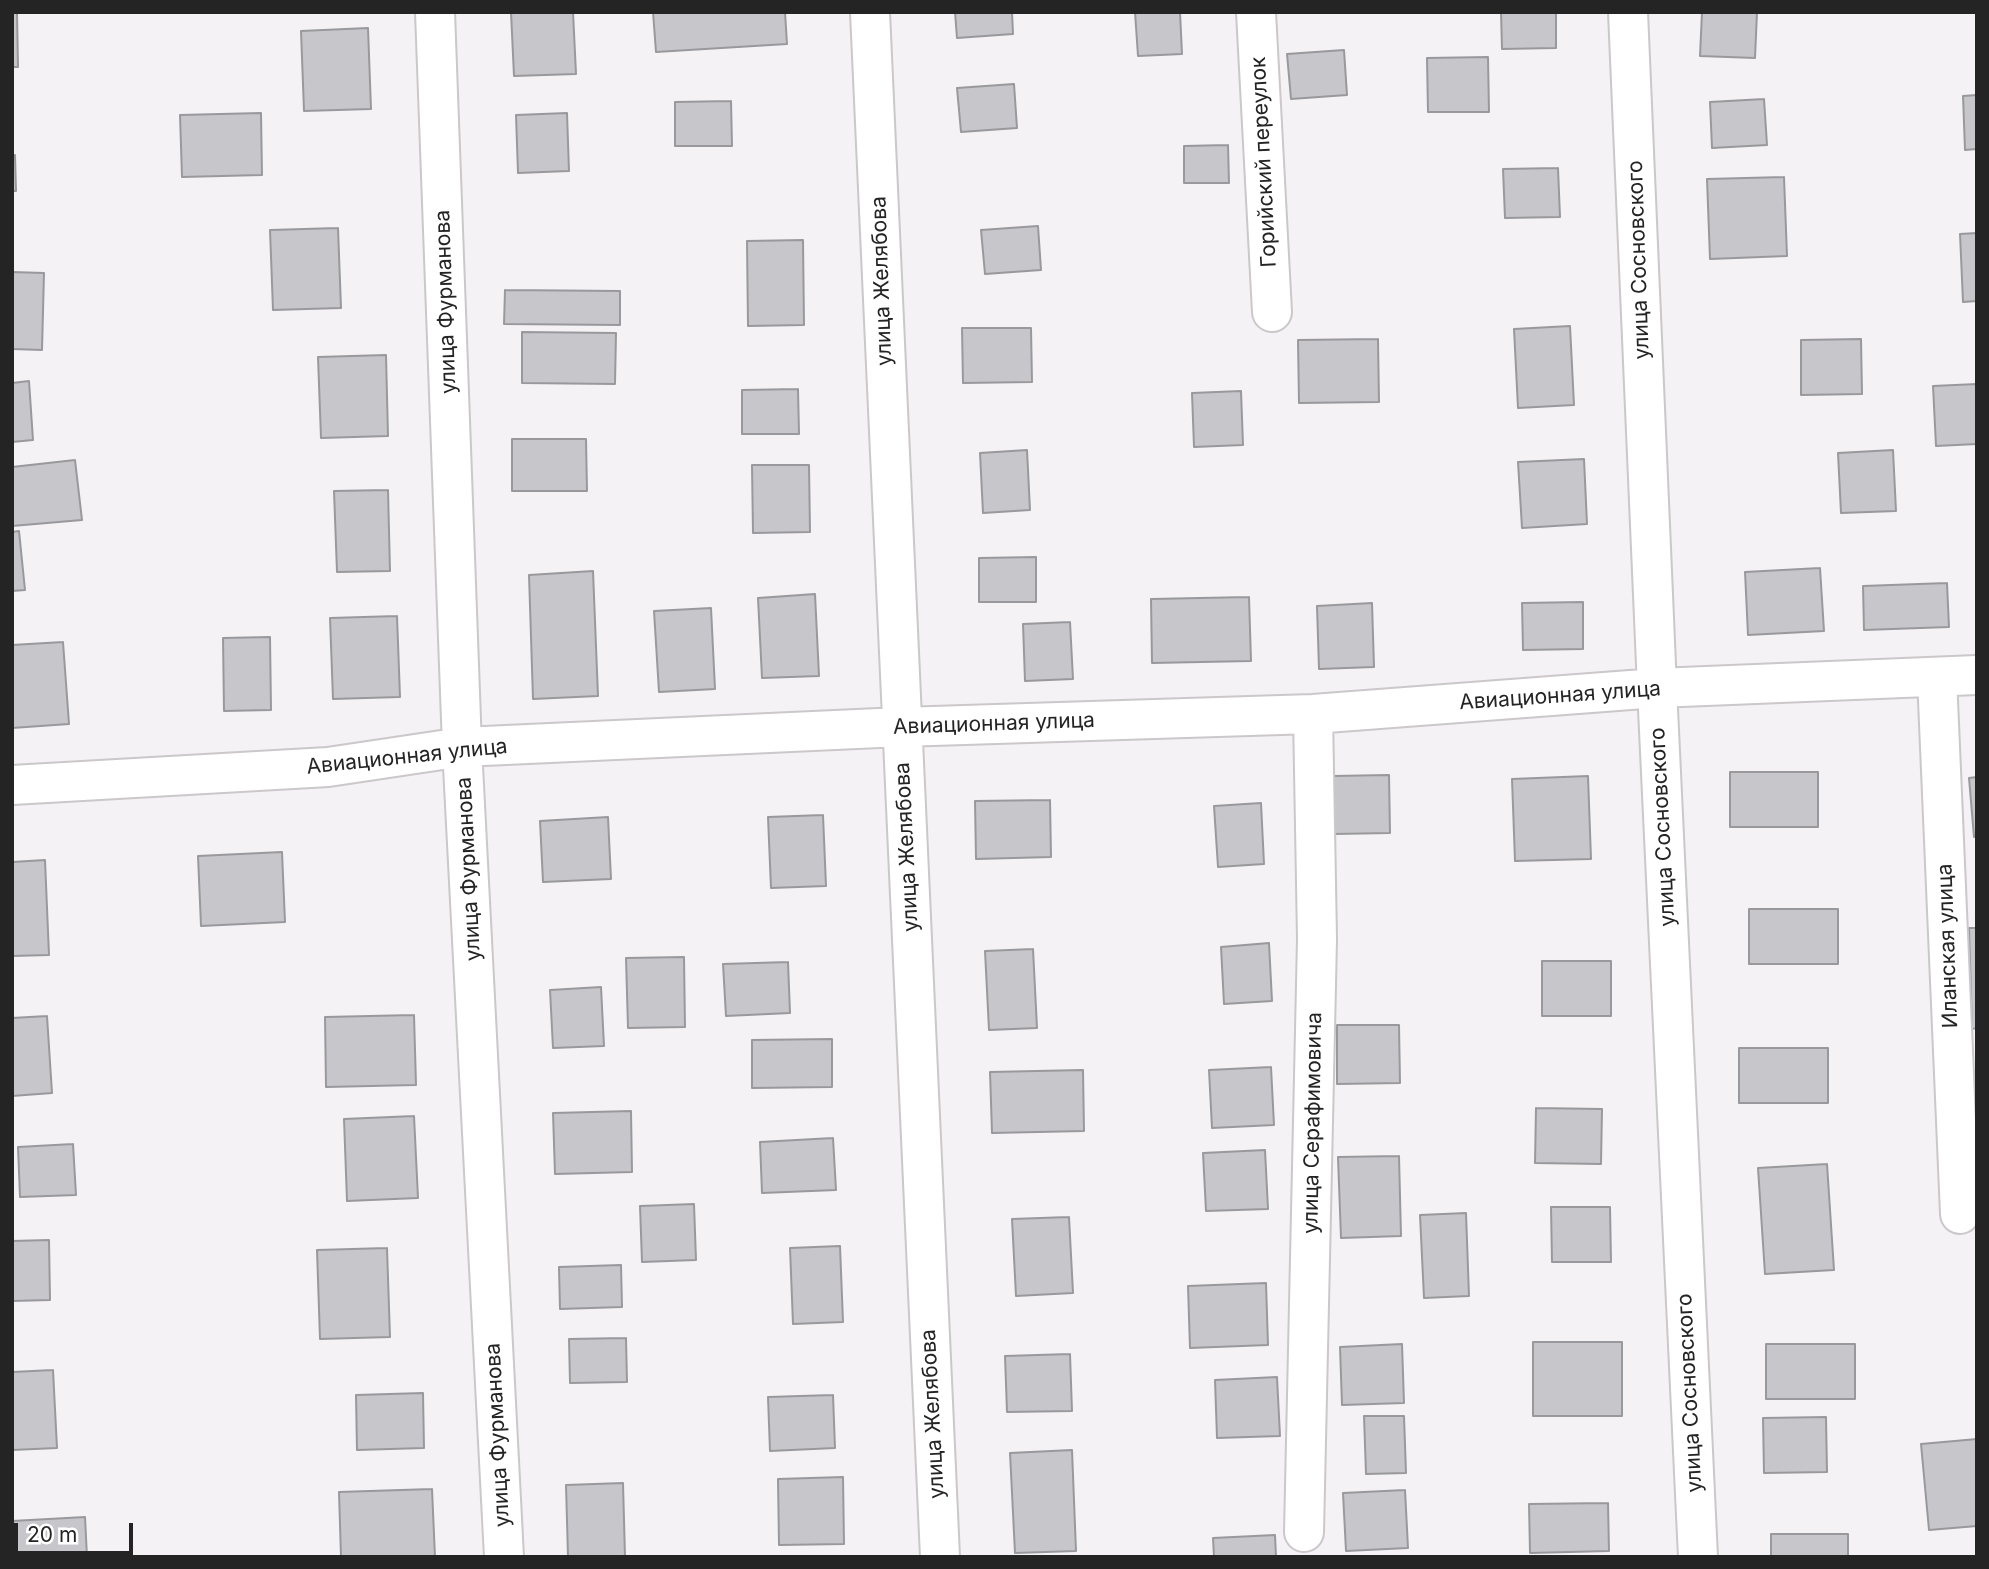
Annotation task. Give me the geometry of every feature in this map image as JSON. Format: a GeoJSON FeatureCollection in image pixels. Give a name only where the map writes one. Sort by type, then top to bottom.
{"type":"FeatureCollection","features":[{"type":"Feature","properties":{"kind":"street","name":"улица Фурманова"},"geometry":{"type":"LineString","coordinates":[[435,12],[462,747],[505,1557]]}},
{"type":"Feature","properties":{"kind":"street","name":"улица Желябова"},"geometry":{"type":"LineString","coordinates":[[870,12],[940,1557]]}},
{"type":"Feature","properties":{"kind":"street","name":"Горийский переулок"},"geometry":{"type":"LineString","coordinates":[[1256,12],[1272,312]]}},
{"type":"Feature","properties":{"kind":"street","name":"улица Сосновского"},"geometry":{"type":"LineString","coordinates":[[1628,12],[1698,1557]]}},
{"type":"Feature","properties":{"kind":"street","name":"Авиационная улица"},"geometry":{"type":"LineString","coordinates":[[12,785],[328,767],[462,747],[901,727],[1313,713],[1657,688],[1977,675]]}},
{"type":"Feature","properties":{"kind":"street","name":"Иланская улица"},"geometry":{"type":"LineString","coordinates":[[1937,677],[1960,1214]]}},
{"type":"Feature","properties":{"kind":"street","name":"улица Серафимовича"},"geometry":{"type":"LineString","coordinates":[[1304,1532],[1317,939],[1313,713]]}},
{"type":"Feature","properties":{"kind":"building"},"geometry":{"type":"Polygon","coordinates":[[[12,12],[17,12],[18,67],[12,67],[12,12]]]}},
{"type":"Feature","properties":{"kind":"building"},"geometry":{"type":"Polygon","coordinates":[[[511,12],[573,12],[576,74],[514,76],[511,12]]]}},
{"type":"Feature","properties":{"kind":"building"},"geometry":{"type":"Polygon","coordinates":[[[653,12],[785,12],[787,44],[656,52],[653,12]]]}},
{"type":"Feature","properties":{"kind":"building"},"geometry":{"type":"Polygon","coordinates":[[[955,12],[1012,12],[1013,34],[957,38],[955,12]]]}},
{"type":"Feature","properties":{"kind":"building"},"geometry":{"type":"Polygon","coordinates":[[[1135,12],[1180,12],[1182,54],[1138,56],[1135,12]]]}},
{"type":"Feature","properties":{"kind":"building"},"geometry":{"type":"Polygon","coordinates":[[[1501,12],[1556,12],[1556,48],[1502,49],[1501,12]]]}},
{"type":"Feature","properties":{"kind":"building"},"geometry":{"type":"Polygon","coordinates":[[[1702,12],[1757,12],[1755,58],[1700,56],[1702,12]]]}},
{"type":"Feature","properties":{"kind":"building"},"geometry":{"type":"Polygon","coordinates":[[[368,28],[371,109],[304,111],[301,31],[368,28]]]}},
{"type":"Feature","properties":{"kind":"building"},"geometry":{"type":"Polygon","coordinates":[[[1344,50],[1347,95],[1291,99],[1287,54],[1344,50]]]}},
{"type":"Feature","properties":{"kind":"building"},"geometry":{"type":"Polygon","coordinates":[[[1488,57],[1489,112],[1428,112],[1427,58],[1488,57]]]}},
{"type":"Feature","properties":{"kind":"building"},"geometry":{"type":"Polygon","coordinates":[[[1014,84],[1017,128],[961,132],[957,88],[1014,84]]]}},
{"type":"Feature","properties":{"kind":"building"},"geometry":{"type":"Polygon","coordinates":[[[1977,95],[1977,149],[1965,150],[1963,96],[1977,95]]]}},
{"type":"Feature","properties":{"kind":"building"},"geometry":{"type":"Polygon","coordinates":[[[1764,99],[1767,145],[1712,148],[1710,102],[1764,99]]]}},
{"type":"Feature","properties":{"kind":"building"},"geometry":{"type":"Polygon","coordinates":[[[731,101],[732,146],[675,146],[675,102],[731,101]]]}},
{"type":"Feature","properties":{"kind":"building"},"geometry":{"type":"Polygon","coordinates":[[[261,113],[262,175],[182,177],[180,115],[261,113]]]}},
{"type":"Feature","properties":{"kind":"building"},"geometry":{"type":"Polygon","coordinates":[[[567,113],[569,171],[518,173],[516,115],[567,113]]]}},
{"type":"Feature","properties":{"kind":"building"},"geometry":{"type":"Polygon","coordinates":[[[1228,145],[1229,183],[1184,183],[1184,146],[1228,145]]]}},
{"type":"Feature","properties":{"kind":"building"},"geometry":{"type":"Polygon","coordinates":[[[12,155],[15,155],[16,191],[12,191],[12,155]]]}},
{"type":"Feature","properties":{"kind":"building"},"geometry":{"type":"Polygon","coordinates":[[[1558,168],[1560,217],[1505,218],[1503,169],[1558,168]]]}},
{"type":"Feature","properties":{"kind":"building"},"geometry":{"type":"Polygon","coordinates":[[[1784,177],[1787,256],[1710,259],[1707,179],[1784,177]]]}},
{"type":"Feature","properties":{"kind":"building"},"geometry":{"type":"Polygon","coordinates":[[[1038,226],[1041,270],[985,274],[981,230],[1038,226]]]}},
{"type":"Feature","properties":{"kind":"building"},"geometry":{"type":"Polygon","coordinates":[[[338,228],[341,308],[273,310],[270,230],[338,228]]]}},
{"type":"Feature","properties":{"kind":"building"},"geometry":{"type":"Polygon","coordinates":[[[1977,233],[1977,301],[1963,302],[1960,234],[1977,233]]]}},
{"type":"Feature","properties":{"kind":"building"},"geometry":{"type":"Polygon","coordinates":[[[803,240],[804,325],[748,326],[747,241],[803,240]]]}},
{"type":"Feature","properties":{"kind":"building"},"geometry":{"type":"Polygon","coordinates":[[[12,272],[44,273],[42,350],[12,349],[12,272]]]}},
{"type":"Feature","properties":{"kind":"building"},"geometry":{"type":"Polygon","coordinates":[[[505,290],[620,291],[620,325],[504,324],[505,290]]]}},
{"type":"Feature","properties":{"kind":"building"},"geometry":{"type":"Polygon","coordinates":[[[1570,326],[1574,405],[1518,408],[1514,329],[1570,326]]]}},
{"type":"Feature","properties":{"kind":"building"},"geometry":{"type":"Polygon","coordinates":[[[962,328],[1031,328],[1032,382],[963,383],[962,328]]]}},
{"type":"Feature","properties":{"kind":"building"},"geometry":{"type":"Polygon","coordinates":[[[522,332],[616,333],[615,384],[522,383],[522,332]]]}},
{"type":"Feature","properties":{"kind":"building"},"geometry":{"type":"Polygon","coordinates":[[[1378,339],[1379,402],[1299,403],[1298,340],[1378,339]]]}},
{"type":"Feature","properties":{"kind":"building"},"geometry":{"type":"Polygon","coordinates":[[[1861,339],[1862,394],[1801,395],[1801,340],[1861,339]]]}},
{"type":"Feature","properties":{"kind":"building"},"geometry":{"type":"Polygon","coordinates":[[[386,355],[388,436],[321,438],[318,357],[386,355]]]}},
{"type":"Feature","properties":{"kind":"building"},"geometry":{"type":"Polygon","coordinates":[[[29,381],[33,440],[12,442],[12,383],[29,381]]]}},
{"type":"Feature","properties":{"kind":"building"},"geometry":{"type":"Polygon","coordinates":[[[1977,384],[1977,444],[1936,446],[1933,386],[1977,384]]]}},
{"type":"Feature","properties":{"kind":"building"},"geometry":{"type":"Polygon","coordinates":[[[798,389],[799,434],[742,434],[742,390],[798,389]]]}},
{"type":"Feature","properties":{"kind":"building"},"geometry":{"type":"Polygon","coordinates":[[[1241,391],[1243,445],[1194,447],[1192,393],[1241,391]]]}},
{"type":"Feature","properties":{"kind":"building"},"geometry":{"type":"Polygon","coordinates":[[[512,439],[586,439],[587,491],[512,491],[512,439]]]}},
{"type":"Feature","properties":{"kind":"building"},"geometry":{"type":"Polygon","coordinates":[[[1027,450],[1030,510],[983,513],[980,453],[1027,450]]]}},
{"type":"Feature","properties":{"kind":"building"},"geometry":{"type":"Polygon","coordinates":[[[1893,450],[1896,511],[1841,513],[1838,453],[1893,450]]]}},
{"type":"Feature","properties":{"kind":"building"},"geometry":{"type":"Polygon","coordinates":[[[1584,459],[1587,524],[1522,528],[1518,462],[1584,459]]]}},
{"type":"Feature","properties":{"kind":"building"},"geometry":{"type":"Polygon","coordinates":[[[75,460],[82,520],[12,526],[12,467],[75,460]]]}},
{"type":"Feature","properties":{"kind":"building"},"geometry":{"type":"Polygon","coordinates":[[[752,465],[809,465],[810,532],[753,533],[752,465]]]}},
{"type":"Feature","properties":{"kind":"building"},"geometry":{"type":"Polygon","coordinates":[[[388,490],[390,571],[337,572],[334,491],[388,490]]]}},
{"type":"Feature","properties":{"kind":"building"},"geometry":{"type":"Polygon","coordinates":[[[19,531],[25,590],[12,591],[12,532],[19,531]]]}},
{"type":"Feature","properties":{"kind":"building"},"geometry":{"type":"Polygon","coordinates":[[[1036,557],[1036,602],[979,602],[979,558],[1036,557]]]}},
{"type":"Feature","properties":{"kind":"building"},"geometry":{"type":"Polygon","coordinates":[[[1820,568],[1824,631],[1748,635],[1745,572],[1820,568]]]}},
{"type":"Feature","properties":{"kind":"building"},"geometry":{"type":"Polygon","coordinates":[[[593,571],[598,696],[533,699],[529,575],[593,571]]]}},
{"type":"Feature","properties":{"kind":"building"},"geometry":{"type":"Polygon","coordinates":[[[1947,583],[1949,627],[1864,630],[1863,586],[1947,583]]]}},
{"type":"Feature","properties":{"kind":"building"},"geometry":{"type":"Polygon","coordinates":[[[815,594],[819,676],[762,678],[758,598],[815,594]]]}},
{"type":"Feature","properties":{"kind":"building"},"geometry":{"type":"Polygon","coordinates":[[[1249,597],[1251,661],[1152,663],[1151,599],[1249,597]]]}},
{"type":"Feature","properties":{"kind":"building"},"geometry":{"type":"Polygon","coordinates":[[[1583,602],[1583,649],[1523,650],[1522,603],[1583,602]]]}},
{"type":"Feature","properties":{"kind":"building"},"geometry":{"type":"Polygon","coordinates":[[[1372,603],[1374,667],[1319,669],[1317,606],[1372,603]]]}},
{"type":"Feature","properties":{"kind":"building"},"geometry":{"type":"Polygon","coordinates":[[[711,608],[715,689],[659,692],[654,611],[711,608]]]}},
{"type":"Feature","properties":{"kind":"building"},"geometry":{"type":"Polygon","coordinates":[[[397,616],[400,697],[333,699],[330,618],[397,616]]]}},
{"type":"Feature","properties":{"kind":"building"},"geometry":{"type":"Polygon","coordinates":[[[1070,622],[1073,679],[1025,681],[1023,624],[1070,622]]]}},
{"type":"Feature","properties":{"kind":"building"},"geometry":{"type":"Polygon","coordinates":[[[270,637],[271,710],[224,711],[223,638],[270,637]]]}},
{"type":"Feature","properties":{"kind":"building"},"geometry":{"type":"Polygon","coordinates":[[[63,642],[69,724],[12,728],[12,645],[63,642]]]}},
{"type":"Feature","properties":{"kind":"building"},"geometry":{"type":"Polygon","coordinates":[[[1730,772],[1818,772],[1818,827],[1730,827],[1730,772]]]}},
{"type":"Feature","properties":{"kind":"building"},"geometry":{"type":"Polygon","coordinates":[[[1389,775],[1390,833],[1334,834],[1333,776],[1389,775]]]}},
{"type":"Feature","properties":{"kind":"building"},"geometry":{"type":"Polygon","coordinates":[[[1588,776],[1591,859],[1515,861],[1512,779],[1588,776]]]}},
{"type":"Feature","properties":{"kind":"building"},"geometry":{"type":"Polygon","coordinates":[[[1977,777],[1977,836],[1974,837],[1969,778],[1977,777]]]}},
{"type":"Feature","properties":{"kind":"building"},"geometry":{"type":"Polygon","coordinates":[[[1050,800],[1051,857],[976,859],[975,801],[1050,800]]]}},
{"type":"Feature","properties":{"kind":"building"},"geometry":{"type":"Polygon","coordinates":[[[1261,803],[1264,864],[1218,867],[1214,806],[1261,803]]]}},
{"type":"Feature","properties":{"kind":"building"},"geometry":{"type":"Polygon","coordinates":[[[823,815],[826,886],[771,888],[768,817],[823,815]]]}},
{"type":"Feature","properties":{"kind":"building"},"geometry":{"type":"Polygon","coordinates":[[[608,817],[611,879],[543,882],[540,821],[608,817]]]}},
{"type":"Feature","properties":{"kind":"building"},"geometry":{"type":"Polygon","coordinates":[[[282,852],[285,922],[201,926],[198,856],[282,852]]]}},
{"type":"Feature","properties":{"kind":"building"},"geometry":{"type":"Polygon","coordinates":[[[45,860],[49,955],[12,956],[12,862],[45,860]]]}},
{"type":"Feature","properties":{"kind":"building"},"geometry":{"type":"Polygon","coordinates":[[[1749,909],[1838,909],[1838,964],[1749,964],[1749,909]]]}},
{"type":"Feature","properties":{"kind":"building"},"geometry":{"type":"Polygon","coordinates":[[[1969,928],[1977,928],[1977,1028],[1972,1029],[1969,928]]]}},
{"type":"Feature","properties":{"kind":"building"},"geometry":{"type":"Polygon","coordinates":[[[1269,943],[1272,1001],[1224,1004],[1221,947],[1269,943]]]}},
{"type":"Feature","properties":{"kind":"building"},"geometry":{"type":"Polygon","coordinates":[[[1033,949],[1037,1028],[989,1030],[985,951],[1033,949]]]}},
{"type":"Feature","properties":{"kind":"building"},"geometry":{"type":"Polygon","coordinates":[[[684,957],[685,1027],[628,1028],[626,958],[684,957]]]}},
{"type":"Feature","properties":{"kind":"building"},"geometry":{"type":"Polygon","coordinates":[[[1542,961],[1611,961],[1611,1016],[1542,1016],[1542,961]]]}},
{"type":"Feature","properties":{"kind":"building"},"geometry":{"type":"Polygon","coordinates":[[[788,962],[790,1013],[726,1016],[723,964],[788,962]]]}},
{"type":"Feature","properties":{"kind":"building"},"geometry":{"type":"Polygon","coordinates":[[[601,987],[604,1046],[553,1048],[550,990],[601,987]]]}},
{"type":"Feature","properties":{"kind":"building"},"geometry":{"type":"Polygon","coordinates":[[[414,1015],[416,1085],[326,1087],[325,1017],[414,1015]]]}},
{"type":"Feature","properties":{"kind":"building"},"geometry":{"type":"Polygon","coordinates":[[[47,1016],[52,1093],[12,1096],[12,1018],[47,1016]]]}},
{"type":"Feature","properties":{"kind":"building"},"geometry":{"type":"Polygon","coordinates":[[[1337,1025],[1399,1025],[1400,1083],[1337,1084],[1337,1025]]]}},
{"type":"Feature","properties":{"kind":"building"},"geometry":{"type":"Polygon","coordinates":[[[832,1039],[832,1087],[752,1088],[752,1040],[832,1039]]]}},
{"type":"Feature","properties":{"kind":"building"},"geometry":{"type":"Polygon","coordinates":[[[1739,1048],[1828,1048],[1828,1103],[1739,1103],[1739,1048]]]}},
{"type":"Feature","properties":{"kind":"building"},"geometry":{"type":"Polygon","coordinates":[[[1271,1067],[1274,1125],[1212,1128],[1209,1070],[1271,1067]]]}},
{"type":"Feature","properties":{"kind":"building"},"geometry":{"type":"Polygon","coordinates":[[[1083,1070],[1084,1131],[992,1133],[990,1072],[1083,1070]]]}},
{"type":"Feature","properties":{"kind":"building"},"geometry":{"type":"Polygon","coordinates":[[[1536,1108],[1602,1109],[1601,1164],[1535,1163],[1536,1108]]]}},
{"type":"Feature","properties":{"kind":"building"},"geometry":{"type":"Polygon","coordinates":[[[631,1111],[632,1172],[555,1174],[553,1113],[631,1111]]]}},
{"type":"Feature","properties":{"kind":"building"},"geometry":{"type":"Polygon","coordinates":[[[414,1116],[418,1198],[347,1201],[344,1119],[414,1116]]]}},
{"type":"Feature","properties":{"kind":"building"},"geometry":{"type":"Polygon","coordinates":[[[833,1138],[836,1190],[762,1193],[760,1142],[833,1138]]]}},
{"type":"Feature","properties":{"kind":"building"},"geometry":{"type":"Polygon","coordinates":[[[73,1144],[76,1195],[20,1197],[18,1147],[73,1144]]]}},
{"type":"Feature","properties":{"kind":"building"},"geometry":{"type":"Polygon","coordinates":[[[1265,1150],[1268,1209],[1206,1211],[1203,1153],[1265,1150]]]}},
{"type":"Feature","properties":{"kind":"building"},"geometry":{"type":"Polygon","coordinates":[[[1399,1156],[1401,1236],[1341,1238],[1338,1157],[1399,1156]]]}},
{"type":"Feature","properties":{"kind":"building"},"geometry":{"type":"Polygon","coordinates":[[[1827,1164],[1834,1270],[1765,1274],[1758,1168],[1827,1164]]]}},
{"type":"Feature","properties":{"kind":"building"},"geometry":{"type":"Polygon","coordinates":[[[694,1204],[696,1260],[642,1262],[640,1206],[694,1204]]]}},
{"type":"Feature","properties":{"kind":"building"},"geometry":{"type":"Polygon","coordinates":[[[1551,1207],[1610,1207],[1611,1262],[1552,1262],[1551,1207]]]}},
{"type":"Feature","properties":{"kind":"building"},"geometry":{"type":"Polygon","coordinates":[[[1466,1213],[1469,1296],[1424,1298],[1420,1215],[1466,1213]]]}},
{"type":"Feature","properties":{"kind":"building"},"geometry":{"type":"Polygon","coordinates":[[[1069,1217],[1073,1293],[1016,1296],[1012,1219],[1069,1217]]]}},
{"type":"Feature","properties":{"kind":"building"},"geometry":{"type":"Polygon","coordinates":[[[49,1240],[50,1300],[12,1301],[12,1241],[49,1240]]]}},
{"type":"Feature","properties":{"kind":"building"},"geometry":{"type":"Polygon","coordinates":[[[840,1246],[843,1322],[793,1324],[790,1248],[840,1246]]]}},
{"type":"Feature","properties":{"kind":"building"},"geometry":{"type":"Polygon","coordinates":[[[387,1248],[390,1337],[320,1339],[317,1250],[387,1248]]]}},
{"type":"Feature","properties":{"kind":"building"},"geometry":{"type":"Polygon","coordinates":[[[621,1265],[622,1307],[560,1309],[559,1267],[621,1265]]]}},
{"type":"Feature","properties":{"kind":"building"},"geometry":{"type":"Polygon","coordinates":[[[1266,1283],[1268,1345],[1190,1348],[1188,1286],[1266,1283]]]}},
{"type":"Feature","properties":{"kind":"building"},"geometry":{"type":"Polygon","coordinates":[[[626,1338],[627,1382],[570,1383],[569,1339],[626,1338]]]}},
{"type":"Feature","properties":{"kind":"building"},"geometry":{"type":"Polygon","coordinates":[[[1533,1342],[1622,1342],[1622,1416],[1533,1416],[1533,1342]]]}},
{"type":"Feature","properties":{"kind":"building"},"geometry":{"type":"Polygon","coordinates":[[[1402,1344],[1404,1403],[1342,1405],[1340,1347],[1402,1344]]]}},
{"type":"Feature","properties":{"kind":"building"},"geometry":{"type":"Polygon","coordinates":[[[1766,1344],[1855,1344],[1855,1399],[1766,1399],[1766,1344]]]}},
{"type":"Feature","properties":{"kind":"building"},"geometry":{"type":"Polygon","coordinates":[[[1070,1354],[1072,1411],[1007,1412],[1005,1356],[1070,1354]]]}},
{"type":"Feature","properties":{"kind":"building"},"geometry":{"type":"Polygon","coordinates":[[[53,1370],[57,1448],[12,1450],[12,1372],[53,1370]]]}},
{"type":"Feature","properties":{"kind":"building"},"geometry":{"type":"Polygon","coordinates":[[[1277,1377],[1280,1436],[1217,1438],[1215,1380],[1277,1377]]]}},
{"type":"Feature","properties":{"kind":"building"},"geometry":{"type":"Polygon","coordinates":[[[423,1393],[424,1448],[357,1450],[356,1395],[423,1393]]]}},
{"type":"Feature","properties":{"kind":"building"},"geometry":{"type":"Polygon","coordinates":[[[833,1395],[835,1448],[770,1451],[768,1397],[833,1395]]]}},
{"type":"Feature","properties":{"kind":"building"},"geometry":{"type":"Polygon","coordinates":[[[1364,1416],[1404,1416],[1406,1473],[1366,1474],[1364,1416]]]}},
{"type":"Feature","properties":{"kind":"building"},"geometry":{"type":"Polygon","coordinates":[[[1826,1417],[1827,1472],[1764,1473],[1763,1418],[1826,1417]]]}},
{"type":"Feature","properties":{"kind":"building"},"geometry":{"type":"Polygon","coordinates":[[[1977,1439],[1977,1526],[1929,1530],[1921,1444],[1977,1439]]]}},
{"type":"Feature","properties":{"kind":"building"},"geometry":{"type":"Polygon","coordinates":[[[1072,1450],[1076,1551],[1015,1553],[1010,1453],[1072,1450]]]}},
{"type":"Feature","properties":{"kind":"building"},"geometry":{"type":"Polygon","coordinates":[[[843,1477],[844,1544],[779,1545],[778,1479],[843,1477]]]}},
{"type":"Feature","properties":{"kind":"building"},"geometry":{"type":"Polygon","coordinates":[[[623,1483],[625,1557],[568,1557],[566,1485],[623,1483]]]}},
{"type":"Feature","properties":{"kind":"building"},"geometry":{"type":"Polygon","coordinates":[[[432,1489],[435,1557],[341,1557],[339,1492],[432,1489]]]}},
{"type":"Feature","properties":{"kind":"building"},"geometry":{"type":"Polygon","coordinates":[[[1405,1490],[1408,1548],[1346,1551],[1343,1493],[1405,1490]]]}},
{"type":"Feature","properties":{"kind":"building"},"geometry":{"type":"Polygon","coordinates":[[[1608,1503],[1609,1551],[1530,1553],[1529,1504],[1608,1503]]]}},
{"type":"Feature","properties":{"kind":"building"},"geometry":{"type":"Polygon","coordinates":[[[85,1517],[87,1557],[12,1557],[12,1521],[85,1517]]]}},
{"type":"Feature","properties":{"kind":"building"},"geometry":{"type":"Polygon","coordinates":[[[1771,1534],[1848,1534],[1848,1557],[1771,1557],[1771,1534]]]}},
{"type":"Feature","properties":{"kind":"building"},"geometry":{"type":"Polygon","coordinates":[[[1275,1535],[1276,1557],[1214,1557],[1213,1538],[1275,1535]]]}}]}
